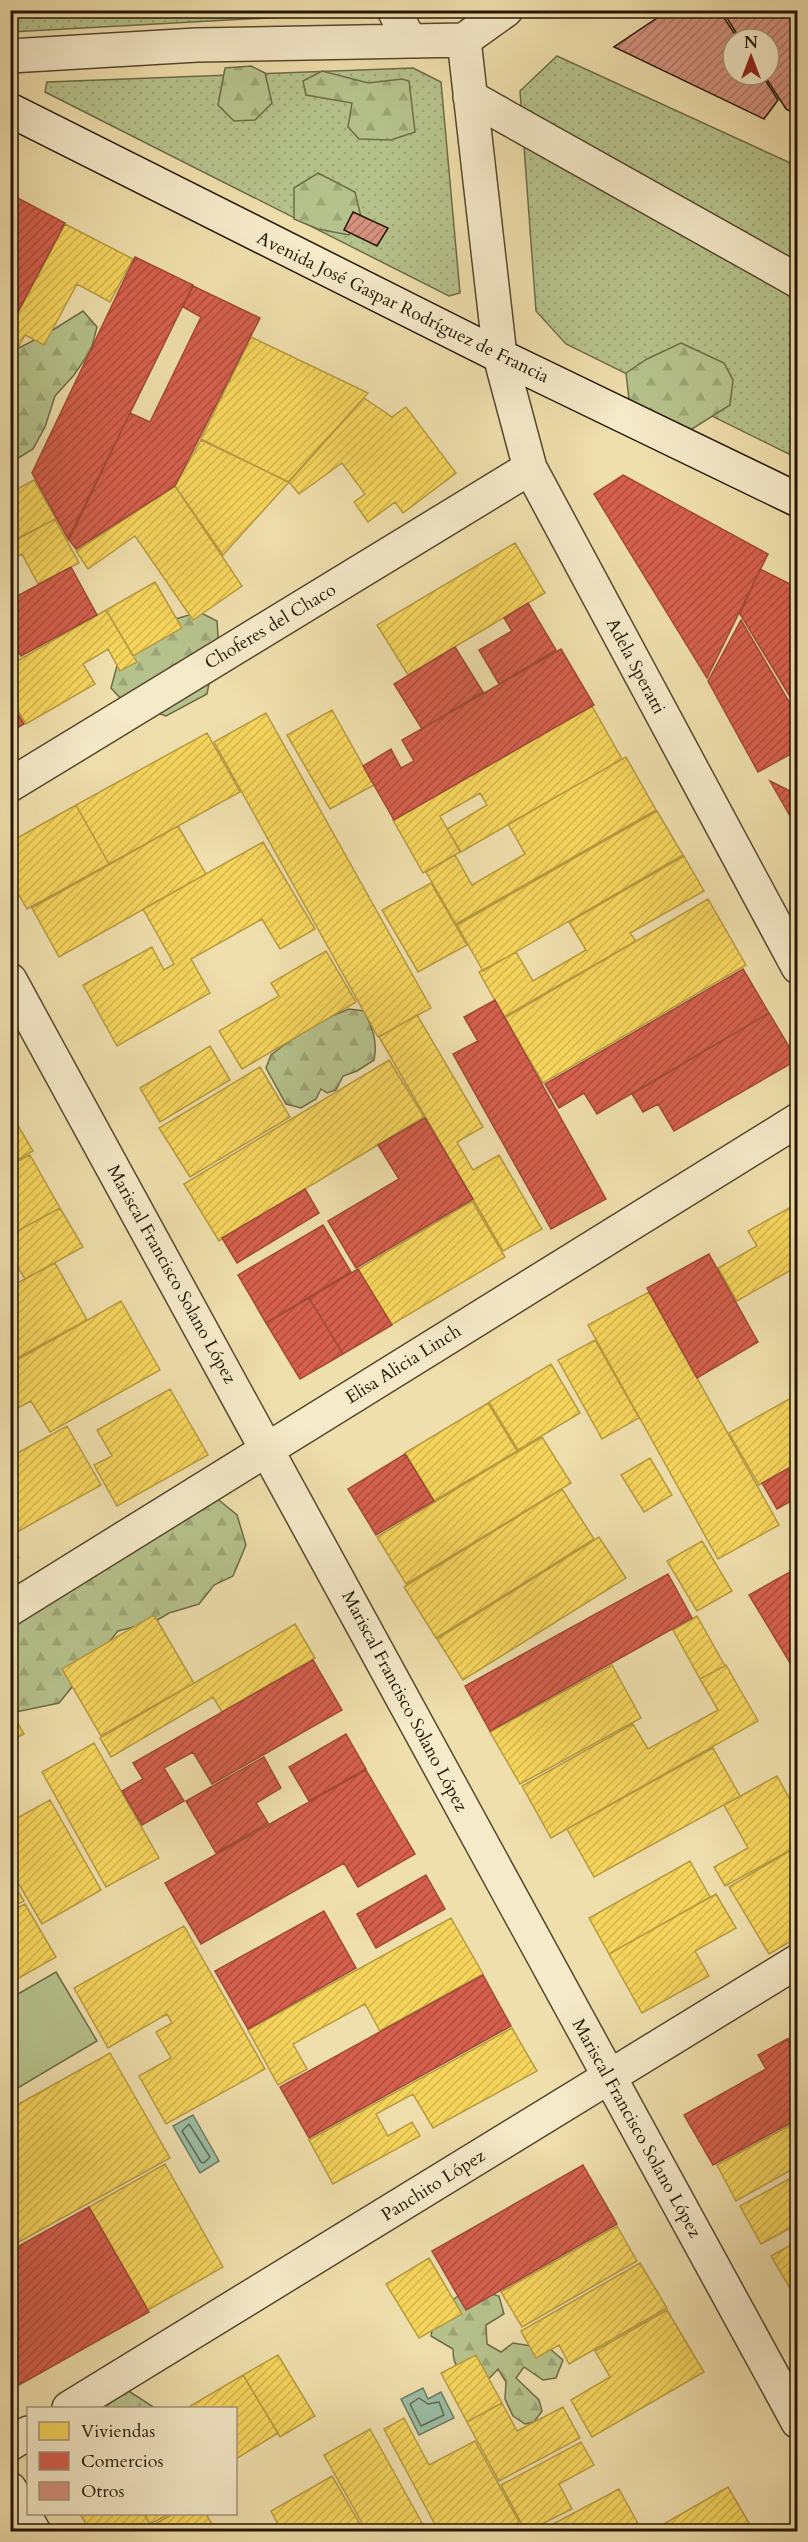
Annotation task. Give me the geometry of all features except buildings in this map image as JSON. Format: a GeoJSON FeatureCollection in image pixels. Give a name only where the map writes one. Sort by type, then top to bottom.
{"type":"FeatureCollection","features":[{"type":"Feature","properties":{"kind":"street"},"geometry":{"type":"LineString","coordinates":[[394,10],[410,40]]}},
{"type":"Feature","properties":{"kind":"street"},"geometry":{"type":"LineString","coordinates":[[10,56],[198,45],[464,40],[506,10]]}},
{"type":"Feature","properties":{"kind":"street","name":"Adela Speratti"},"geometry":{"type":"LineString","coordinates":[[464,40],[500,356],[530,468],[798,967]]}},
{"type":"Feature","properties":{"kind":"street"},"geometry":{"type":"LineString","coordinates":[[470,97],[798,281]]}},
{"type":"Feature","properties":{"kind":"street","name":"Avenida José Gaspar Rodríguez de Francia"},"geometry":{"type":"LineString","coordinates":[[10,110],[500,356],[798,500]]}},
{"type":"Feature","properties":{"kind":"street","name":"Choferes del Chaco"},"geometry":{"type":"LineString","coordinates":[[10,785],[530,468]]}},
{"type":"Feature","properties":{"kind":"street","name":"Mariscal Francisco Solano López"},"geometry":{"type":"LineString","coordinates":[[10,980],[268,1448],[798,2422]]}},
{"type":"Feature","properties":{"kind":"street","name":"Elisa Alicia Linch"},"geometry":{"type":"LineString","coordinates":[[10,1609],[798,1120]]}},
{"type":"Feature","properties":{"kind":"street","name":"Panchito López"},"geometry":{"type":"LineString","coordinates":[[72,2407],[798,1961]]}},
{"type":"Feature","properties":{"kind":"street"},"geometry":{"type":"LineString","coordinates":[[10,2444],[27,2434]]}},
{"type":"Feature","properties":{"kind":"street"},"geometry":{"type":"LineString","coordinates":[[10,2489],[34,2532]]}},
{"type":"Feature","properties":{"kind":"green space"},"geometry":{"type":"Polygon","coordinates":[[[11,10],[341,11],[340,14],[11,32],[11,10]]]}},
{"type":"Feature","properties":{"kind":"green space"},"geometry":{"type":"Polygon","coordinates":[[[557,56],[797,166],[797,458],[566,344],[536,311],[520,91],[557,56]]]}},
{"type":"Feature","properties":{"kind":"green space"},"geometry":{"type":"Polygon","coordinates":[[[251,66],[265,73],[272,103],[255,120],[234,121],[218,105],[225,68],[251,66]]]}},
{"type":"Feature","properties":{"kind":"green space"},"geometry":{"type":"Polygon","coordinates":[[[413,68],[441,82],[460,293],[449,296],[45,92],[47,82],[413,68]]]}},
{"type":"Feature","properties":{"kind":"green space"},"geometry":{"type":"Polygon","coordinates":[[[322,71],[368,83],[402,79],[409,81],[415,132],[391,140],[359,139],[348,127],[352,103],[306,95],[303,81],[322,71]]]}},
{"type":"Feature","properties":{"kind":"green space"},"geometry":{"type":"Polygon","coordinates":[[[318,173],[355,192],[361,217],[349,235],[318,229],[294,219],[294,188],[318,173]]]}},
{"type":"Feature","properties":{"kind":"green space"},"geometry":{"type":"Polygon","coordinates":[[[83,311],[97,327],[91,350],[74,375],[55,396],[45,427],[33,449],[15,460],[11,457],[10,416],[15,408],[11,407],[11,352],[83,311]]]}},
{"type":"Feature","properties":{"kind":"green space"},"geometry":{"type":"Polygon","coordinates":[[[681,343],[724,363],[733,380],[730,405],[689,431],[630,408],[626,373],[647,359],[681,343]]]}},
{"type":"Feature","properties":{"kind":"green space"},"geometry":{"type":"Polygon","coordinates":[[[199,612],[217,621],[218,636],[207,694],[166,716],[123,701],[111,688],[126,632],[144,622],[179,618],[199,612]]]}},
{"type":"Feature","properties":{"kind":"green space"},"geometry":{"type":"Polygon","coordinates":[[[349,1009],[364,1011],[370,1023],[375,1047],[374,1060],[357,1071],[343,1076],[336,1090],[327,1093],[321,1089],[316,1099],[301,1108],[286,1104],[266,1068],[271,1055],[320,1021],[349,1009]]]}},
{"type":"Feature","properties":{"kind":"green space"},"geometry":{"type":"Polygon","coordinates":[[[214,1496],[237,1515],[246,1545],[233,1576],[214,1585],[199,1604],[169,1613],[154,1622],[118,1631],[59,1703],[16,1712],[11,1710],[10,1622],[214,1496]]]}},
{"type":"Feature","properties":{"kind":"green space"},"geometry":{"type":"Polygon","coordinates":[[[56,1972],[97,2041],[11,2092],[11,1998],[56,1972]]]}},
{"type":"Feature","properties":{"kind":"green space"},"geometry":{"type":"Polygon","coordinates":[[[469,2288],[499,2296],[504,2314],[486,2325],[487,2344],[501,2352],[513,2343],[550,2349],[563,2360],[556,2378],[543,2380],[524,2367],[516,2378],[539,2400],[542,2411],[534,2422],[525,2424],[513,2416],[505,2399],[506,2382],[498,2369],[483,2385],[457,2368],[453,2349],[431,2336],[435,2313],[469,2288]]]}},
{"type":"Feature","properties":{"kind":"green space"},"geometry":{"type":"Polygon","coordinates":[[[127,2390],[153,2407],[100,2407],[106,2406],[127,2390]]]}},
{"type":"Feature","properties":{"kind":"water"},"geometry":{"type":"Polygon","coordinates":[[[193,2115],[219,2161],[200,2173],[173,2126],[193,2115]]]}},
{"type":"Feature","properties":{"kind":"water"},"geometry":{"type":"Polygon","coordinates":[[[423,2388],[428,2399],[441,2392],[454,2418],[419,2435],[401,2399],[423,2388]]]}}]}
